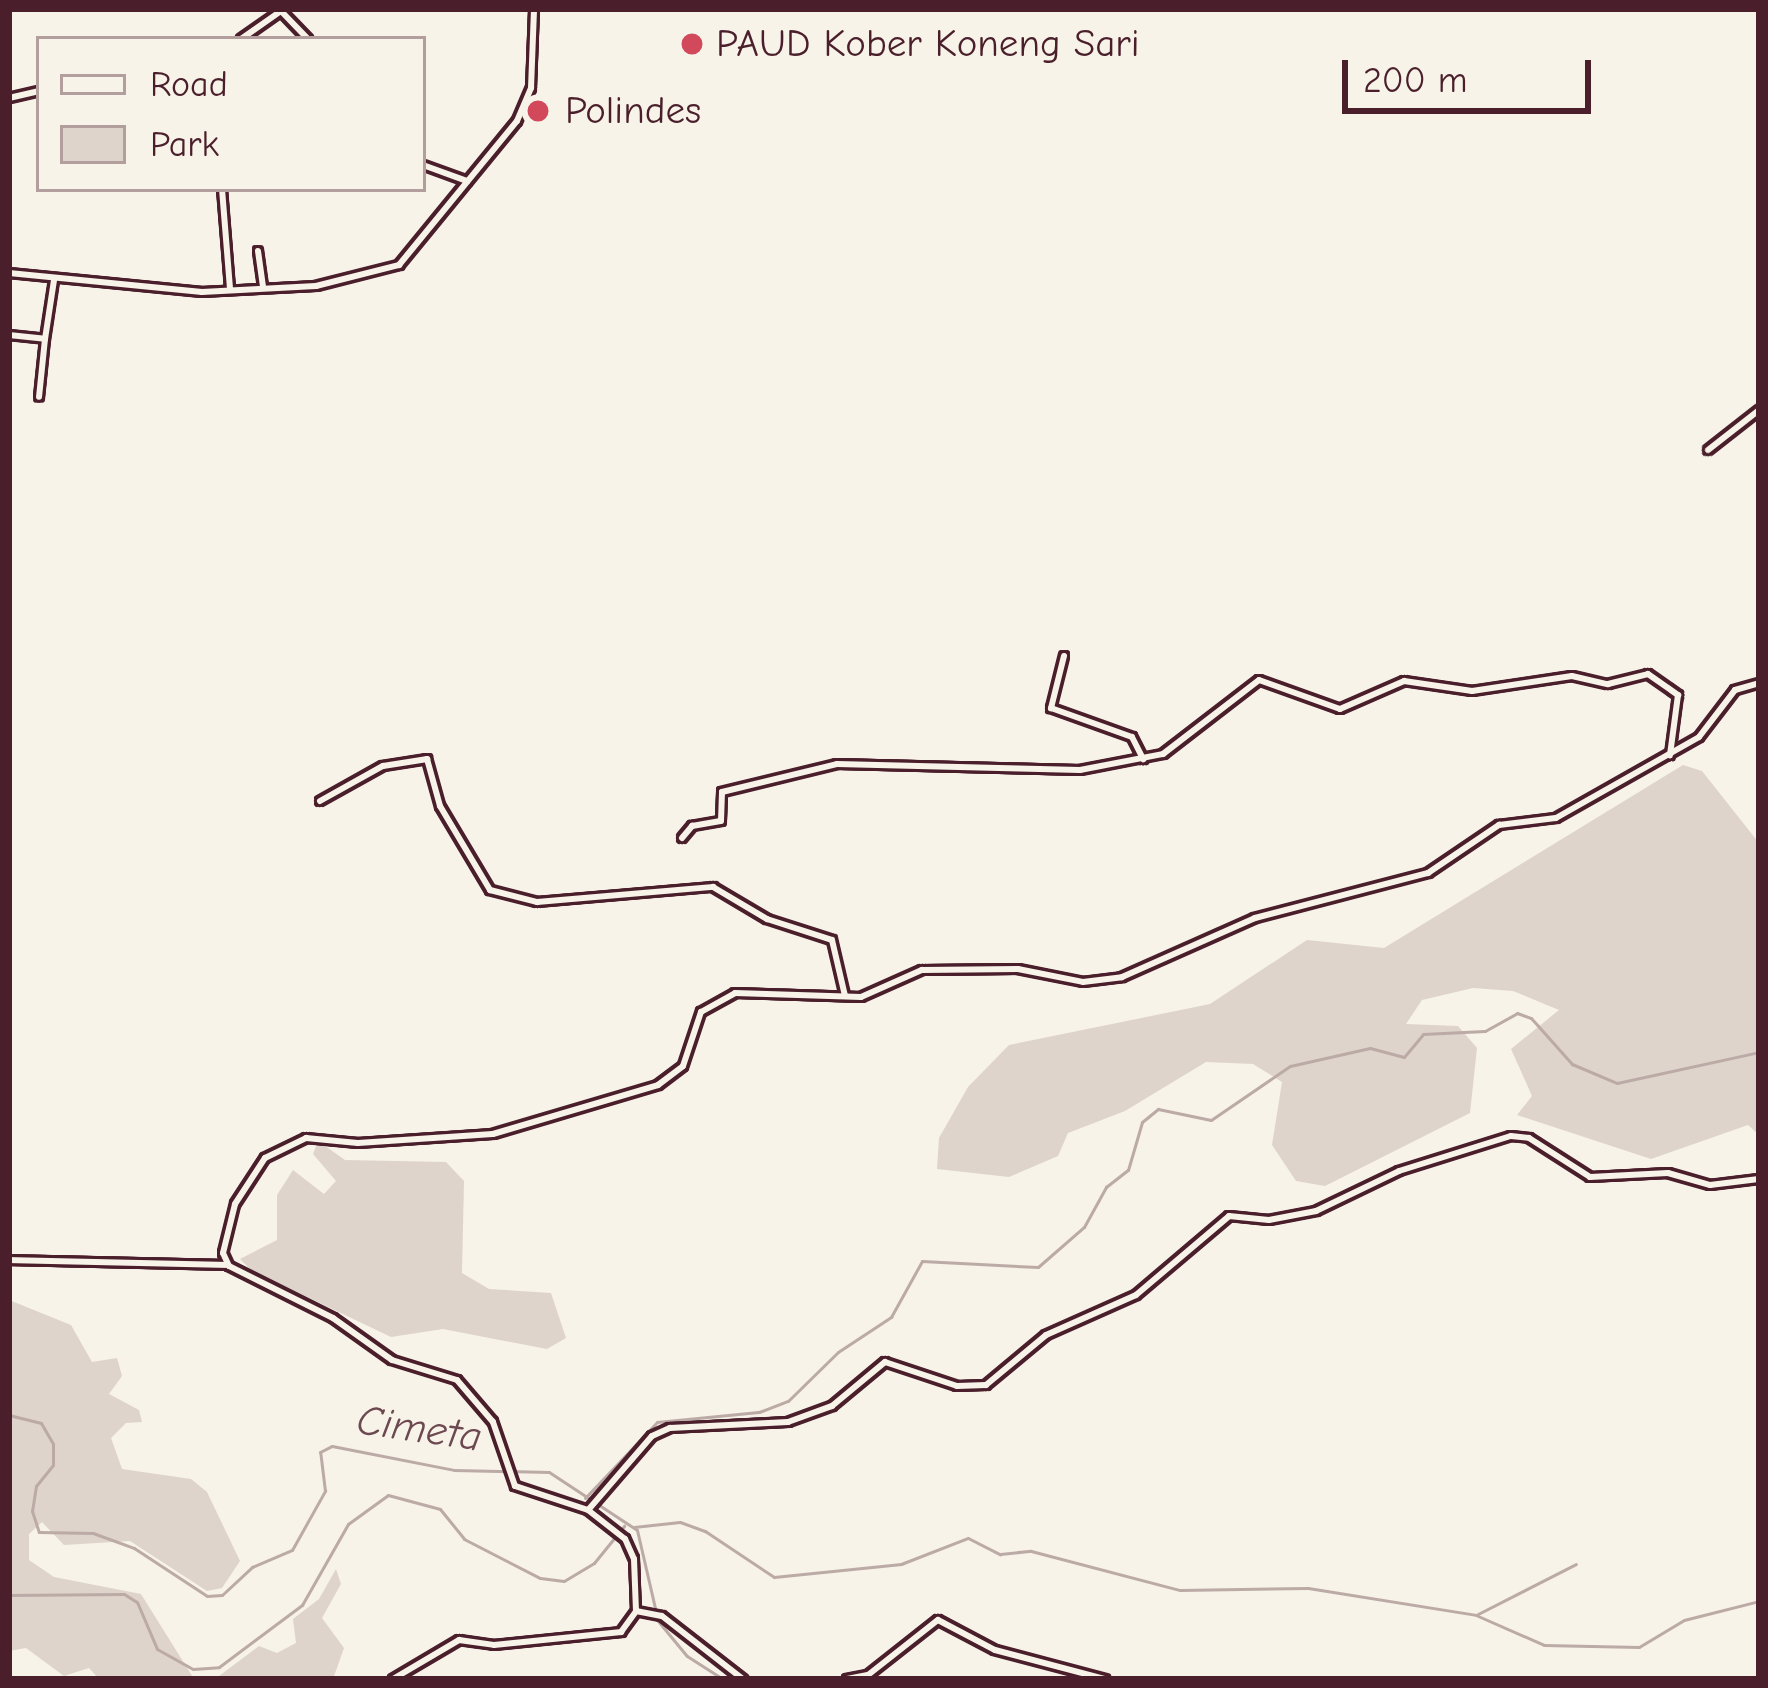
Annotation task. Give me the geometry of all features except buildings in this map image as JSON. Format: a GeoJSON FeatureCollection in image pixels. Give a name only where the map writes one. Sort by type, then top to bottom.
{"type":"FeatureCollection","features":[{"type":"Feature","properties":{"kind":"street"},"geometry":{"type":"LineString","coordinates":[[9,273],[230,290],[316,286],[399,265],[467,181],[498,151],[530,93],[533,9]]}},
{"type":"Feature","properties":{"kind":"street"},"geometry":{"type":"LineString","coordinates":[[245,36],[281,11],[305,36]]}},
{"type":"Feature","properties":{"kind":"street"},"geometry":{"type":"LineString","coordinates":[[426,166],[467,181]]}},
{"type":"Feature","properties":{"kind":"street"},"geometry":{"type":"LineString","coordinates":[[222,192],[230,290]]}},
{"type":"Feature","properties":{"kind":"street"},"geometry":{"type":"LineString","coordinates":[[258,251],[263,286]]}},
{"type":"Feature","properties":{"kind":"street"},"geometry":{"type":"LineString","coordinates":[[39,397],[54,280]]}},
{"type":"Feature","properties":{"kind":"street"},"geometry":{"type":"LineString","coordinates":[[9,335],[45,339]]}},
{"type":"Feature","properties":{"kind":"street"},"geometry":{"type":"LineString","coordinates":[[1708,450],[1759,410]]}},
{"type":"Feature","properties":{"kind":"street"},"geometry":{"type":"LineString","coordinates":[[1064,656],[1051,708],[1132,736],[1143,759]]}},
{"type":"Feature","properties":{"kind":"street"},"geometry":{"type":"LineString","coordinates":[[682,838],[692,826],[722,821],[722,792],[837,764],[1080,770],[1143,759],[1177,748],[1234,692],[1259,680],[1340,709],[1404,681],[1472,691],[1572,676],[1608,684],[1648,674],[1663,678],[1681,706],[1670,755]]}},
{"type":"Feature","properties":{"kind":"street"},"geometry":{"type":"LineString","coordinates":[[230,1266],[224,1241],[240,1191],[265,1158],[294,1142],[463,1138],[543,1122],[670,1080],[701,1012],[718,999],[775,989],[861,997],[922,970],[1018,968],[1083,982],[1122,977],[1255,918],[1428,873],[1482,832],[1556,818],[1699,736],[1735,690],[1759,682]]}},
{"type":"Feature","properties":{"kind":"street"},"geometry":{"type":"LineString","coordinates":[[320,801],[383,766],[427,759],[440,806],[490,890],[537,902],[713,886],[767,919],[832,940],[845,996]]}},
{"type":"Feature","properties":{"kind":"street"},"geometry":{"type":"LineString","coordinates":[[592,1506],[652,1436],[670,1428],[788,1422],[832,1406],[885,1362],[957,1386],[986,1385],[1046,1335],[1136,1295],[1228,1216],[1316,1211],[1399,1172],[1510,1136],[1528,1138],[1590,1177],[1668,1173],[1710,1185],[1759,1179]]}},
{"type":"Feature","properties":{"kind":"street"},"geometry":{"type":"LineString","coordinates":[[9,1260],[230,1266],[333,1318],[392,1360],[457,1380],[493,1422],[516,1486],[592,1506],[625,1539],[636,1611],[621,1632],[494,1646],[459,1640],[393,1679]]}},
{"type":"Feature","properties":{"kind":"street"},"geometry":{"type":"LineString","coordinates":[[636,1611],[654,1614],[743,1679]]}},
{"type":"Feature","properties":{"kind":"street"},"geometry":{"type":"LineString","coordinates":[[847,1679],[868,1676],[938,1620],[995,1650],[1105,1679]]}},
{"type":"Feature","properties":{"kind":"green space"},"geometry":{"type":"Polygon","coordinates":[[[1683,765],[1702,771],[1759,843],[1759,1135],[1748,1125],[1651,1159],[1517,1115],[1532,1096],[1511,1049],[1559,1010],[1513,991],[1473,988],[1422,1000],[1406,1024],[1458,1026],[1477,1048],[1470,1113],[1325,1186],[1296,1181],[1272,1145],[1282,1082],[1253,1064],[1206,1062],[1125,1111],[1068,1133],[1058,1156],[1009,1177],[937,1169],[939,1138],[968,1087],[1009,1045],[1210,1004],[1307,940],[1384,948],[1683,765]]]}},
{"type":"Feature","properties":{"kind":"green space"},"geometry":{"type":"Polygon","coordinates":[[[318,1141],[345,1160],[446,1162],[464,1181],[462,1273],[489,1289],[551,1293],[566,1338],[547,1349],[443,1329],[391,1337],[251,1270],[240,1259],[277,1240],[277,1195],[293,1170],[324,1194],[336,1181],[313,1154],[318,1141]]]}},
{"type":"Feature","properties":{"kind":"green space"},"geometry":{"type":"Polygon","coordinates":[[[9,1300],[71,1325],[92,1362],[117,1358],[122,1376],[109,1394],[139,1410],[142,1422],[126,1423],[111,1438],[122,1469],[191,1479],[207,1492],[240,1561],[222,1588],[207,1591],[130,1541],[64,1545],[42,1522],[29,1534],[29,1560],[54,1577],[141,1594],[194,1679],[99,1679],[89,1668],[64,1676],[26,1648],[9,1651],[9,1300]]]}},
{"type":"Feature","properties":{"kind":"green space"},"geometry":{"type":"Polygon","coordinates":[[[336,1569],[341,1584],[322,1618],[344,1648],[333,1679],[215,1679],[259,1646],[277,1653],[296,1643],[293,1619],[319,1599],[336,1569]]]}},
{"type":"Feature","properties":{"kind":"waterway"},"geometry":{"type":"LineString","coordinates":[[585,1498],[657,1422],[759,1412],[788,1401],[838,1352],[891,1317],[922,1261],[1038,1267],[1084,1227],[1106,1187],[1128,1170],[1142,1122],[1158,1109],[1211,1120],[1290,1066],[1370,1048],[1404,1057],[1423,1034],[1485,1031],[1517,1013],[1531,1018],[1572,1064],[1617,1083],[1759,1052]]}},
{"type":"Feature","properties":{"kind":"waterway","name":"Cimeta"},"geometry":{"type":"LineString","coordinates":[[9,1415],[41,1423],[53,1444],[53,1465],[36,1486],[32,1511],[39,1532],[93,1533],[134,1548],[207,1596],[222,1595],[252,1567],[292,1550],[325,1491],[320,1452],[332,1446],[454,1470],[549,1472],[637,1530],[658,1621],[687,1656],[723,1679]]}},
{"type":"Feature","properties":{"kind":"waterway"},"geometry":{"type":"LineString","coordinates":[[9,1595],[124,1594],[137,1602],[157,1649],[193,1669],[219,1667],[302,1605],[348,1524],[388,1495],[440,1509],[464,1539],[540,1578],[564,1581],[594,1563],[624,1526]]}},
{"type":"Feature","properties":{"kind":"waterway"},"geometry":{"type":"LineString","coordinates":[[634,1527],[680,1522],[705,1531],[774,1577],[901,1564],[968,1538],[1000,1554],[1031,1551],[1180,1590],[1308,1588],[1476,1615],[1576,1564]]}},
{"type":"Feature","properties":{"kind":"waterway"},"geometry":{"type":"LineString","coordinates":[[1478,1616],[1544,1645],[1639,1647],[1684,1620],[1759,1601]]}},
{"type":"Feature","properties":{"kind":"place","name":"PAUD Kober Koneng Sari"},"geometry":{"type":"Point","coordinates":[692,44]}},
{"type":"Feature","properties":{"kind":"place","name":"Polindes"},"geometry":{"type":"Point","coordinates":[538,111]}}]}
